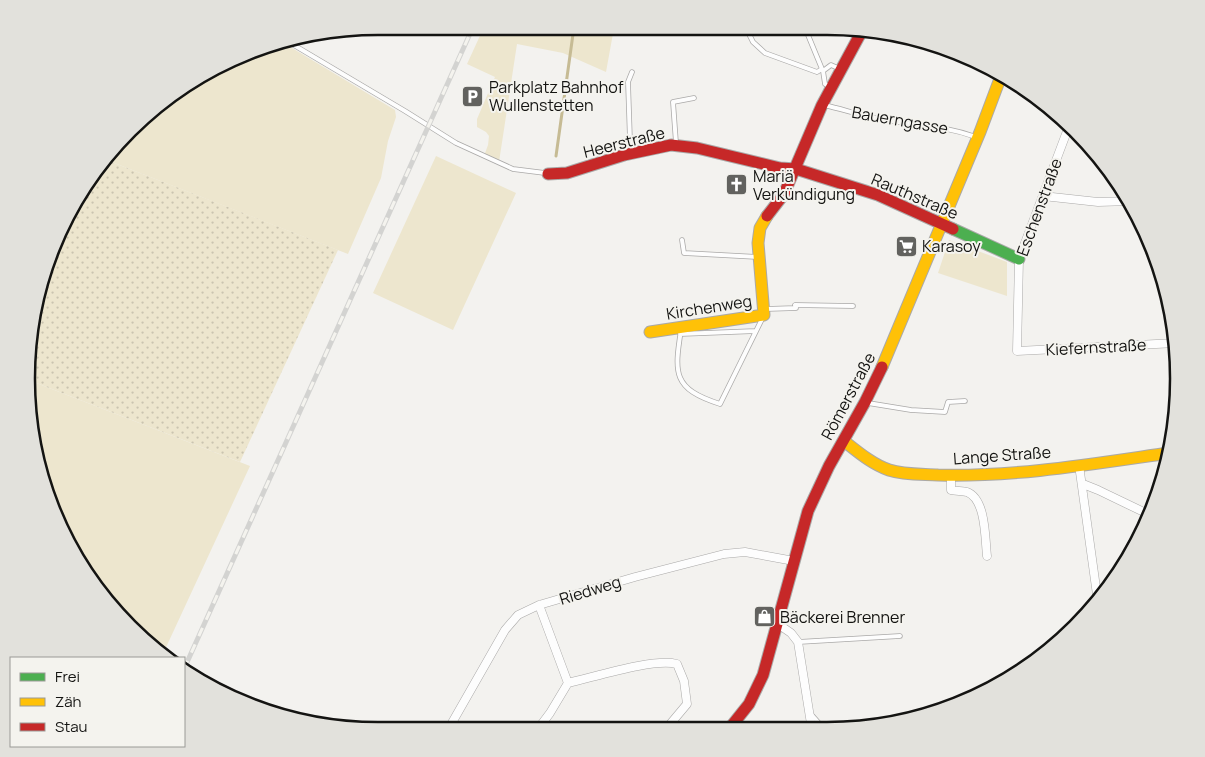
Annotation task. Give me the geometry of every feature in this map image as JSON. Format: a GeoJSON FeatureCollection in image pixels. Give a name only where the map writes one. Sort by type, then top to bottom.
{"type":"FeatureCollection","features":[{"type":"Feature","properties":{"kind":"street","name":"Kirchenweg"},"geometry":{"type":"LineString","coordinates":[[650,332],[681,331],[764,312],[758,243],[760,228],[784,194],[822,105],[859,37]]}},
{"type":"Feature","properties":{"kind":"street","name":"Römerstraße"},"geometry":{"type":"LineString","coordinates":[[736,722],[756,694],[778,624],[808,511],[829,466],[865,402],[890,350],[999,82]]}},
{"type":"Feature","properties":{"kind":"street","name":"Eschenstraße"},"geometry":{"type":"LineString","coordinates":[[1017,351],[1019,259],[1066,133]]}},
{"type":"Feature","properties":{"kind":"street","name":"Heerstraße"},"geometry":{"type":"LineString","coordinates":[[548,174],[567,173],[634,153],[671,145],[697,148],[780,168],[796,168]]}},
{"type":"Feature","properties":{"kind":"street","name":"Rauthstraße"},"geometry":{"type":"LineString","coordinates":[[796,168],[878,195],[1019,259]]}},
{"type":"Feature","properties":{"kind":"street"},"geometry":{"type":"LineString","coordinates":[[1043,196],[1098,202],[1120,201]]}},
{"type":"Feature","properties":{"kind":"street","name":"Kiefernstraße"},"geometry":{"type":"LineString","coordinates":[[1017,351],[1168,343]]}},
{"type":"Feature","properties":{"kind":"street","name":"Lange Straße"},"geometry":{"type":"LineString","coordinates":[[844,441],[867,458],[888,469],[911,473],[951,475],[998,475],[1161,455]]}},
{"type":"Feature","properties":{"kind":"street"},"geometry":{"type":"LineString","coordinates":[[1079,465],[1097,591]]}},
{"type":"Feature","properties":{"kind":"street"},"geometry":{"type":"LineString","coordinates":[[951,475],[951,490],[968,492],[978,501],[984,523],[987,556]]}},
{"type":"Feature","properties":{"kind":"street"},"geometry":{"type":"LineString","coordinates":[[1082,484],[1143,512]]}},
{"type":"Feature","properties":{"kind":"street","name":"Riedweg"},"geometry":{"type":"LineString","coordinates":[[452,722],[505,630],[518,615],[539,605],[724,554],[745,552],[794,561]]}},
{"type":"Feature","properties":{"kind":"street"},"geometry":{"type":"LineString","coordinates":[[539,605],[568,683]]}},
{"type":"Feature","properties":{"kind":"street"},"geometry":{"type":"LineString","coordinates":[[778,624],[791,633],[798,642],[811,722]]}},
{"type":"Feature","properties":{"kind":"street"},"geometry":{"type":"LineString","coordinates":[[543,722],[568,683],[628,668],[668,662],[678,664],[684,681],[687,704],[672,722]]}},
{"type":"Feature","properties":{"kind":"lane"},"geometry":{"type":"LineString","coordinates":[[750,35],[753,42],[764,53],[817,72],[831,65],[840,70]]}},
{"type":"Feature","properties":{"kind":"lane"},"geometry":{"type":"LineString","coordinates":[[808,35],[822,70],[825,84],[831,87]]}},
{"type":"Feature","properties":{"kind":"lane"},"geometry":{"type":"LineString","coordinates":[[295,46],[405,111],[456,144],[513,169],[548,174]]}},
{"type":"Feature","properties":{"kind":"lane"},"geometry":{"type":"LineString","coordinates":[[632,72],[628,82],[630,141],[634,153]]}},
{"type":"Feature","properties":{"kind":"lane"},"geometry":{"type":"LineString","coordinates":[[677,146],[674,102],[694,98]]}},
{"type":"Feature","properties":{"kind":"lane","name":"Bauerngasse"},"geometry":{"type":"LineString","coordinates":[[822,105],[891,121],[953,129],[978,137]]}},
{"type":"Feature","properties":{"kind":"lane"},"geometry":{"type":"LineString","coordinates":[[682,240],[684,254],[759,257]]}},
{"type":"Feature","properties":{"kind":"lane"},"geometry":{"type":"LineString","coordinates":[[756,332],[681,331],[676,359],[678,376],[686,386],[709,400],[720,404],[756,332],[764,312],[796,308],[795,305],[853,306]]}},
{"type":"Feature","properties":{"kind":"lane"},"geometry":{"type":"LineString","coordinates":[[865,402],[911,410],[945,412],[948,402],[965,401]]}},
{"type":"Feature","properties":{"kind":"lane"},"geometry":{"type":"LineString","coordinates":[[798,642],[900,636]]}},
{"type":"Feature","properties":{"kind":"lane"},"geometry":{"type":"LineString","coordinates":[[809,712],[818,722]]}},
{"type":"Feature","properties":{"kind":"shaded area"},"geometry":{"type":"Polygon","coordinates":[[[480,35],[613,35],[606,72],[563,53],[517,44],[499,162],[484,156],[489,136],[477,127],[477,119],[495,77],[467,64],[480,35]]]}},
{"type":"Feature","properties":{"kind":"shaded area"},"geometry":{"type":"Polygon","coordinates":[[[290,47],[395,110],[396,117],[388,141],[381,178],[348,254],[112,162],[152,120],[188,93],[227,70],[268,53],[290,47]]]}},
{"type":"Feature","properties":{"kind":"shaded area"},"geometry":{"type":"Polygon","coordinates":[[[436,156],[516,193],[453,330],[373,293],[436,156]]]}},
{"type":"Feature","properties":{"kind":"shaded area"},"geometry":{"type":"Polygon","coordinates":[[[112,162],[338,250],[240,462],[35,383],[38,334],[53,268],[70,227],[81,207],[112,162]]]}},
{"type":"Feature","properties":{"kind":"shaded area"},"geometry":{"type":"Polygon","coordinates":[[[949,240],[1007,262],[1007,296],[938,273],[949,240]]]}},
{"type":"Feature","properties":{"kind":"shaded area"},"geometry":{"type":"Polygon","coordinates":[[[35,383],[250,466],[166,648],[120,605],[106,588],[70,530],[53,489],[42,446],[38,423],[35,383]]]}},
{"type":"Feature","properties":{"kind":"waterway"},"geometry":{"type":"LineString","coordinates":[[556,156],[573,35]]}},
{"type":"Feature","properties":{"kind":"railway"},"geometry":{"type":"LineString","coordinates":[[187,663],[469,35]]}},
{"type":"Feature","properties":{"kind":"traffic: fast"},"geometry":{"type":"LineString","coordinates":[[953,229],[1019,259]]}},
{"type":"Feature","properties":{"kind":"traffic: slow"},"geometry":{"type":"LineString","coordinates":[[882,367],[980,132],[999,82]]}},
{"type":"Feature","properties":{"kind":"traffic: slow"},"geometry":{"type":"LineString","coordinates":[[650,332],[764,315],[758,243],[760,228],[767,216]]}},
{"type":"Feature","properties":{"kind":"traffic: slow"},"geometry":{"type":"LineString","coordinates":[[844,441],[871,461],[889,470],[907,474],[967,475],[1025,472],[1161,454]]}},
{"type":"Feature","properties":{"kind":"traffic: jam"},"geometry":{"type":"LineString","coordinates":[[767,216],[784,194],[822,105],[859,37]]}},
{"type":"Feature","properties":{"kind":"traffic: jam"},"geometry":{"type":"LineString","coordinates":[[548,174],[567,173],[624,155],[671,145],[697,148],[780,168],[796,169],[878,195],[953,229]]}},
{"type":"Feature","properties":{"kind":"traffic: jam"},"geometry":{"type":"LineString","coordinates":[[735,722],[749,704],[763,675],[808,511],[829,466],[865,402],[882,367]]}},
{"type":"Feature","properties":{"kind":"place","name":"Parkplatz Bahnhof Wullenstetten"},"geometry":{"type":"Point","coordinates":[473,96]}},
{"type":"Feature","properties":{"kind":"place","name":"Mariä Verkündigung"},"geometry":{"type":"Point","coordinates":[737,185]}},
{"type":"Feature","properties":{"kind":"place","name":"Karasoy"},"geometry":{"type":"Point","coordinates":[906,246]}},
{"type":"Feature","properties":{"kind":"place","name":"Bäckerei Brenner"},"geometry":{"type":"Point","coordinates":[764,617]}}]}
